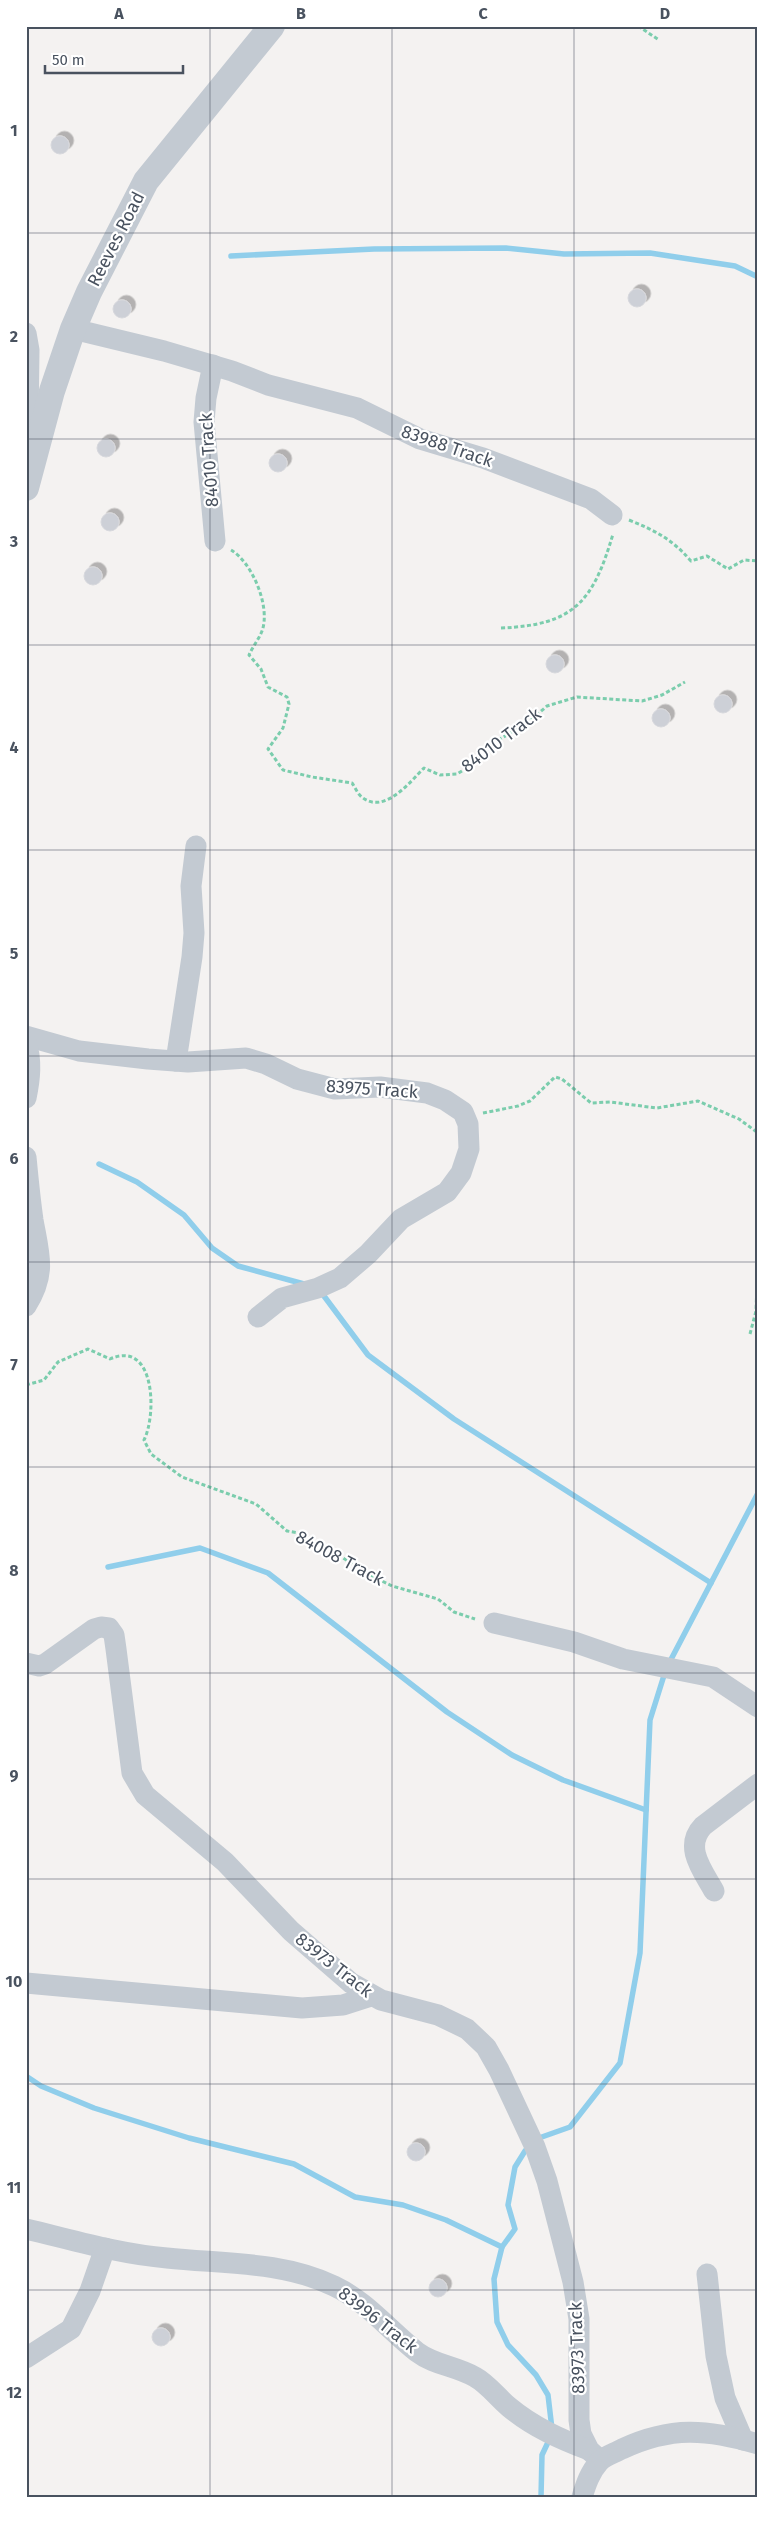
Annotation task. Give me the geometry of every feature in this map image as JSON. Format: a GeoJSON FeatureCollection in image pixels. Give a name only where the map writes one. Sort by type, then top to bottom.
{"type":"FeatureCollection","features":[{"type":"Feature","properties":{"kind":"street","name":"Reeves Road"},"geometry":{"type":"LineString","coordinates":[[26,488],[52,390],[73,329],[93,284],[146,181],[272,26]]}},
{"type":"Feature","properties":{"kind":"street","name":"83988 Track"},"geometry":{"type":"LineString","coordinates":[[73,329],[213,365],[268,384],[357,408],[420,439],[483,458],[590,499],[612,515]]}},
{"type":"Feature","properties":{"kind":"street"},"geometry":{"type":"LineString","coordinates":[[27,344],[28,424],[36,449]]}},
{"type":"Feature","properties":{"kind":"street","name":"84010 Track"},"geometry":{"type":"LineString","coordinates":[[213,365],[206,398],[204,422],[215,541]]}},
{"type":"Feature","properties":{"kind":"street"},"geometry":{"type":"LineString","coordinates":[[176,1061],[192,957],[194,933],[190,886],[196,846]]}},
{"type":"Feature","properties":{"kind":"street","name":"83975 Track"},"geometry":{"type":"LineString","coordinates":[[26,1036],[79,1051],[176,1061],[246,1058],[266,1064],[296,1079],[335,1089],[380,1087],[427,1093],[445,1100],[463,1112]]}},
{"type":"Feature","properties":{"kind":"street"},"geometry":{"type":"LineString","coordinates":[[26,1042],[30,1056],[30,1071],[26,1098]]}},
{"type":"Feature","properties":{"kind":"street"},"geometry":{"type":"LineString","coordinates":[[258,1317],[282,1298],[318,1288],[340,1278],[368,1254],[401,1219],[447,1192],[461,1173],[469,1149],[468,1124],[463,1112]]}},
{"type":"Feature","properties":{"kind":"street"},"geometry":{"type":"LineString","coordinates":[[26,1157],[31,1206],[40,1252],[40,1270],[37,1287],[26,1306]]}},
{"type":"Feature","properties":{"kind":"street"},"geometry":{"type":"LineString","coordinates":[[494,1623],[574,1642],[623,1659],[713,1677],[758,1707]]}},
{"type":"Feature","properties":{"kind":"street","name":"83973 Track"},"geometry":{"type":"LineString","coordinates":[[26,1663],[39,1666],[45,1664],[97,1628],[103,1626],[111,1630],[118,1662],[130,1762],[132,1773],[139,1787],[152,1801],[225,1862],[291,1931],[351,1983],[372,1996],[438,2015],[467,2029],[486,2047],[513,2096],[547,2181],[573,2282],[580,2335],[579,2420],[582,2440],[594,2455]]}},
{"type":"Feature","properties":{"kind":"street"},"geometry":{"type":"LineString","coordinates":[[714,1891],[696,1857],[693,1844],[696,1834],[703,1826],[758,1784]]}},
{"type":"Feature","properties":{"kind":"street"},"geometry":{"type":"LineString","coordinates":[[26,1983],[302,2008],[343,2005],[372,1996]]}},
{"type":"Feature","properties":{"kind":"street","name":"83996 Track"},"geometry":{"type":"LineString","coordinates":[[26,2229],[105,2248],[166,2258],[263,2266],[332,2284],[361,2302],[429,2360],[476,2377],[511,2408],[536,2426],[594,2455]]}},
{"type":"Feature","properties":{"kind":"street"},"geometry":{"type":"LineString","coordinates":[[26,2358],[71,2329],[90,2291],[105,2248]]}},
{"type":"Feature","properties":{"kind":"street"},"geometry":{"type":"LineString","coordinates":[[707,2274],[716,2356],[723,2389],[750,2442]]}},
{"type":"Feature","properties":{"kind":"street"},"geometry":{"type":"LineString","coordinates":[[582,2497],[594,2455],[670,2433],[702,2432],[750,2442]]}},
{"type":"Feature","properties":{"kind":"path"},"geometry":{"type":"LineString","coordinates":[[638,26],[659,40]]}},
{"type":"Feature","properties":{"kind":"path"},"geometry":{"type":"LineString","coordinates":[[612,515],[658,532],[681,549],[691,561],[707,556],[728,569],[744,560],[758,561]]}},
{"type":"Feature","properties":{"kind":"path"},"geometry":{"type":"LineString","coordinates":[[501,628],[539,624],[563,617],[583,602],[595,581],[612,538],[616,525],[612,515]]}},
{"type":"Feature","properties":{"kind":"path","name":"84010 Track"},"geometry":{"type":"LineString","coordinates":[[215,541],[238,554],[258,584],[264,610],[263,629],[249,655],[261,670],[268,687],[287,697],[289,704],[283,728],[268,749],[283,770],[312,777],[352,783],[363,798],[373,802],[384,802],[424,768],[440,775],[457,774],[470,766],[488,746],[526,724],[548,706],[577,697],[642,701],[662,694],[685,682]]}},
{"type":"Feature","properties":{"kind":"path"},"geometry":{"type":"LineString","coordinates":[[463,1112],[483,1113],[518,1106],[543,1091],[555,1077],[562,1079],[591,1103],[610,1102],[658,1108],[698,1101],[739,1119],[758,1133]]}},
{"type":"Feature","properties":{"kind":"path"},"geometry":{"type":"LineString","coordinates":[[758,1226],[758,1244]]}},
{"type":"Feature","properties":{"kind":"path"},"geometry":{"type":"LineString","coordinates":[[750,1334],[756,1311],[758,1255]]}},
{"type":"Feature","properties":{"kind":"path","name":"84008 Track"},"geometry":{"type":"LineString","coordinates":[[26,1385],[44,1380],[58,1362],[88,1349],[110,1359],[122,1354],[134,1357],[148,1375],[151,1418],[144,1440],[151,1454],[182,1477],[256,1504],[287,1531],[299,1533],[327,1547],[364,1572],[392,1586],[416,1594],[432,1596],[454,1612],[494,1623]]}},
{"type":"Feature","properties":{"kind":"building"},"geometry":{"type":"Polygon","coordinates":[[[60,136],[68,141],[69,145],[64,153],[60,154],[52,149],[51,145],[56,137],[60,136]]]}},
{"type":"Feature","properties":{"kind":"building"},"geometry":{"type":"Polygon","coordinates":[[[637,289],[645,294],[646,298],[641,306],[637,307],[629,302],[628,298],[633,290],[637,289]]]}},
{"type":"Feature","properties":{"kind":"building"},"geometry":{"type":"Polygon","coordinates":[[[122,300],[130,305],[131,309],[126,317],[122,318],[114,313],[113,309],[118,301],[122,300]]]}},
{"type":"Feature","properties":{"kind":"building"},"geometry":{"type":"Polygon","coordinates":[[[106,439],[114,444],[115,448],[110,456],[106,457],[98,452],[97,448],[102,440],[106,439]]]}},
{"type":"Feature","properties":{"kind":"building"},"geometry":{"type":"Polygon","coordinates":[[[278,454],[286,459],[287,463],[282,471],[278,472],[270,467],[269,463],[274,455],[278,454]]]}},
{"type":"Feature","properties":{"kind":"building"},"geometry":{"type":"Polygon","coordinates":[[[110,513],[118,518],[119,522],[114,530],[110,531],[102,526],[101,522],[106,514],[110,513]]]}},
{"type":"Feature","properties":{"kind":"building"},"geometry":{"type":"Polygon","coordinates":[[[93,567],[101,572],[102,576],[97,584],[93,585],[85,580],[84,576],[89,568],[93,567]]]}},
{"type":"Feature","properties":{"kind":"building"},"geometry":{"type":"Polygon","coordinates":[[[555,655],[563,660],[564,664],[559,672],[555,673],[547,668],[546,664],[551,656],[555,655]]]}},
{"type":"Feature","properties":{"kind":"building"},"geometry":{"type":"Polygon","coordinates":[[[723,695],[731,700],[732,704],[727,712],[723,713],[715,708],[714,704],[719,696],[723,695]]]}},
{"type":"Feature","properties":{"kind":"building"},"geometry":{"type":"Polygon","coordinates":[[[661,709],[669,714],[670,718],[665,726],[661,727],[653,722],[652,718],[657,710],[661,709]]]}},
{"type":"Feature","properties":{"kind":"building"},"geometry":{"type":"Polygon","coordinates":[[[416,2143],[424,2148],[425,2152],[420,2160],[416,2161],[408,2156],[407,2152],[412,2144],[416,2143]]]}},
{"type":"Feature","properties":{"kind":"building"},"geometry":{"type":"Polygon","coordinates":[[[438,2279],[446,2284],[447,2288],[442,2296],[438,2297],[430,2292],[429,2288],[434,2280],[438,2279]]]}},
{"type":"Feature","properties":{"kind":"building"},"geometry":{"type":"Polygon","coordinates":[[[161,2328],[169,2333],[170,2337],[165,2345],[161,2346],[153,2341],[152,2337],[157,2329],[161,2328]]]}},
{"type":"Feature","properties":{"kind":"waterway"},"geometry":{"type":"LineString","coordinates":[[231,256],[374,249],[506,248],[564,254],[650,253],[735,266],[758,277]]}},
{"type":"Feature","properties":{"kind":"waterway"},"geometry":{"type":"LineString","coordinates":[[99,1164],[137,1182],[184,1215],[212,1248],[238,1266],[304,1284]]}},
{"type":"Feature","properties":{"kind":"waterway"},"geometry":{"type":"LineString","coordinates":[[321,1292],[368,1355],[454,1419],[711,1583]]}},
{"type":"Feature","properties":{"kind":"waterway"},"geometry":{"type":"LineString","coordinates":[[539,2138],[570,2127],[620,2063],[640,1953],[650,1720],[666,1669],[758,1493]]}},
{"type":"Feature","properties":{"kind":"waterway"},"geometry":{"type":"LineString","coordinates":[[108,1567],[200,1548],[268,1573],[447,1712],[512,1755],[563,1780],[646,1810]]}},
{"type":"Feature","properties":{"kind":"waterway"},"geometry":{"type":"LineString","coordinates":[[26,2076],[41,2086],[94,2108],[189,2138],[294,2164],[355,2197],[403,2205],[446,2220],[502,2247]]}},
{"type":"Feature","properties":{"kind":"waterway"},"geometry":{"type":"LineString","coordinates":[[525,2151],[515,2167],[508,2205],[515,2229],[502,2247],[494,2279],[497,2322],[508,2345],[536,2375],[548,2395],[552,2429]]}},
{"type":"Feature","properties":{"kind":"waterway"},"geometry":{"type":"LineString","coordinates":[[541,2497],[542,2455],[550,2438]]}}]}
